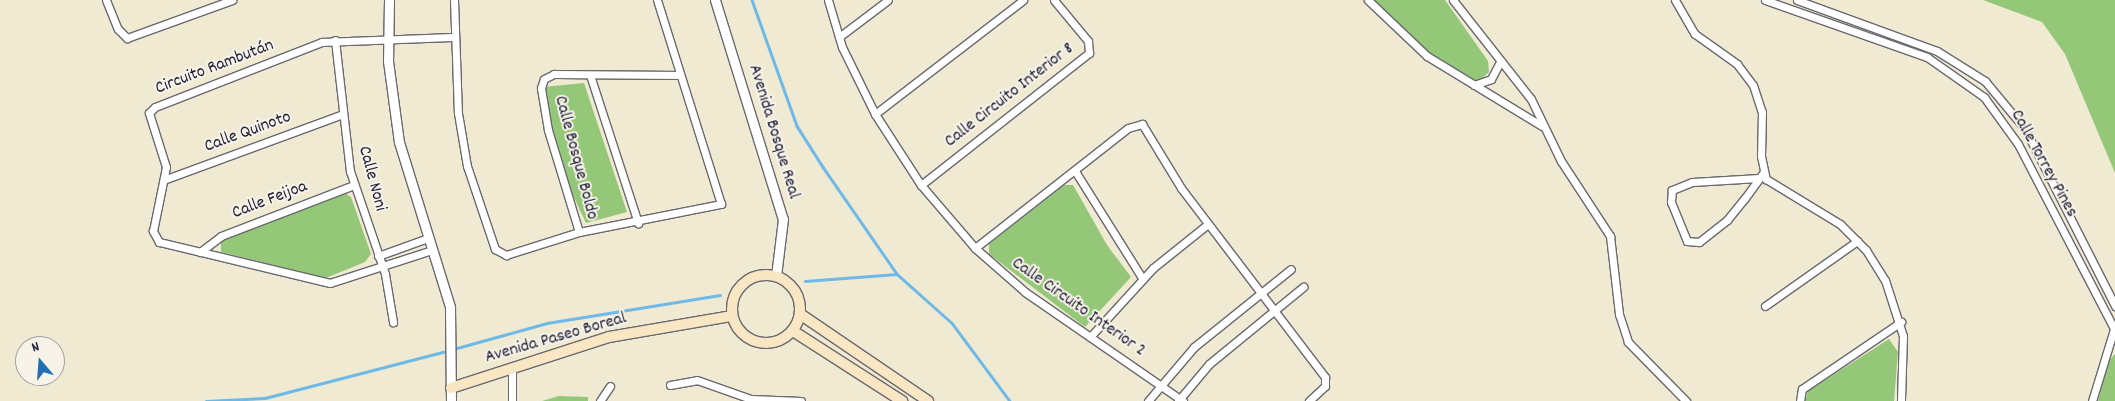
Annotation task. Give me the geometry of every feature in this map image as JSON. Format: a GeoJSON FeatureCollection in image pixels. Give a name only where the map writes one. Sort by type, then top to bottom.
{"type":"FeatureCollection","features":[{"type":"Feature","properties":{"kind":"main road"},"geometry":{"type":"LineString","coordinates":[[776,276],[798,295],[800,314],[793,331],[779,341],[759,343],[741,334],[732,316],[734,296],[747,281],[776,276]]}},
{"type":"Feature","properties":{"kind":"main road"},"geometry":{"type":"LineString","coordinates":[[800,314],[928,401]]}},
{"type":"Feature","properties":{"kind":"main road","name":"Avenida Paseo Boreal"},"geometry":{"type":"LineString","coordinates":[[451,388],[609,337],[732,316]]}},
{"type":"Feature","properties":{"kind":"main road"},"geometry":{"type":"LineString","coordinates":[[793,331],[902,401]]}},
{"type":"Feature","properties":{"kind":"street"},"geometry":{"type":"LineString","coordinates":[[106,0],[118,29],[127,38],[232,0]]}},
{"type":"Feature","properties":{"kind":"street"},"geometry":{"type":"LineString","coordinates":[[389,0],[387,38],[399,142],[450,306],[451,401]]}},
{"type":"Feature","properties":{"kind":"street"},"geometry":{"type":"LineString","coordinates":[[454,0],[452,37],[458,113],[468,166],[495,248],[506,256],[579,232],[638,223],[721,204],[657,0]]}},
{"type":"Feature","properties":{"kind":"street","name":"Avenida Bosque Real"},"geometry":{"type":"LineString","coordinates":[[715,0],[783,219],[776,276]]}},
{"type":"Feature","properties":{"kind":"street","name":"Calle Circuito Interior 2"},"geometry":{"type":"LineString","coordinates":[[828,0],[839,37],[875,114],[921,185],[976,248],[1025,292],[1160,384],[1180,400]]}},
{"type":"Feature","properties":{"kind":"street"},"geometry":{"type":"LineString","coordinates":[[839,37],[888,0]]}},
{"type":"Feature","properties":{"kind":"street"},"geometry":{"type":"LineString","coordinates":[[875,114],[1023,0]]}},
{"type":"Feature","properties":{"kind":"street","name":"Calle Circuito Interior 8"},"geometry":{"type":"LineString","coordinates":[[921,185],[1089,53],[1088,41],[1054,0]]}},
{"type":"Feature","properties":{"kind":"street"},"geometry":{"type":"LineString","coordinates":[[1368,0],[1426,56],[1542,126]]}},
{"type":"Feature","properties":{"kind":"street"},"geometry":{"type":"LineString","coordinates":[[1453,0],[1531,100],[1542,126],[1610,236],[1618,314],[1628,342],[1686,401]]}},
{"type":"Feature","properties":{"kind":"street"},"geometry":{"type":"LineString","coordinates":[[1675,0],[1695,34],[1737,64],[1753,85],[1762,112],[1761,176],[1727,220],[1703,240],[1687,241],[1671,202],[1672,190],[1692,182],[1761,176],[1778,189],[1820,210],[1857,241],[1885,280],[1901,322],[1906,364],[1901,401]]}},
{"type":"Feature","properties":{"kind":"street","name":"Calle Torrey Pines"},"geometry":{"type":"LineString","coordinates":[[1764,0],[1927,57],[1984,96],[2018,144],[2115,330]]}},
{"type":"Feature","properties":{"kind":"street","name":"Calle Torrey Pines"},"geometry":{"type":"LineString","coordinates":[[1797,0],[1937,51],[1985,81],[2025,129],[2115,306]]}},
{"type":"Feature","properties":{"kind":"street","name":"Circuito Rambután"},"geometry":{"type":"LineString","coordinates":[[432,250],[330,282],[200,252],[154,238],[166,179],[164,152],[149,117],[151,110],[335,40],[452,37]]}},
{"type":"Feature","properties":{"kind":"street","name":"Calle Noni"},"geometry":{"type":"LineString","coordinates":[[335,40],[340,115],[354,185],[382,265],[393,322]]}},
{"type":"Feature","properties":{"kind":"street"},"geometry":{"type":"LineString","coordinates":[[1474,85],[1491,79],[1500,62]]}},
{"type":"Feature","properties":{"kind":"street","name":"Calle Bosque Boldo"},"geometry":{"type":"LineString","coordinates":[[579,232],[556,161],[541,88],[544,79],[554,74],[680,75]]}},
{"type":"Feature","properties":{"kind":"street","name":"Calle Bosque Boldo"},"geometry":{"type":"LineString","coordinates":[[590,75],[638,223]]}},
{"type":"Feature","properties":{"kind":"street","name":"Calle Quinoto"},"geometry":{"type":"LineString","coordinates":[[166,179],[340,115]]}},
{"type":"Feature","properties":{"kind":"street"},"geometry":{"type":"LineString","coordinates":[[976,248],[1128,128],[1142,124],[1208,224],[1326,380],[1309,401]]}},
{"type":"Feature","properties":{"kind":"street"},"geometry":{"type":"LineString","coordinates":[[1075,171],[1142,278]]}},
{"type":"Feature","properties":{"kind":"street","name":"Calle Feijoa"},"geometry":{"type":"LineString","coordinates":[[200,252],[221,236],[354,185]]}},
{"type":"Feature","properties":{"kind":"street"},"geometry":{"type":"LineString","coordinates":[[1090,337],[1142,278],[1208,224]]}},
{"type":"Feature","properties":{"kind":"street"},"geometry":{"type":"LineString","coordinates":[[378,256],[428,238]]}},
{"type":"Feature","properties":{"kind":"street"},"geometry":{"type":"LineString","coordinates":[[1765,306],[1857,241]]}},
{"type":"Feature","properties":{"kind":"street"},"geometry":{"type":"LineString","coordinates":[[1148,401],[1160,384],[1194,347],[1291,269]]}},
{"type":"Feature","properties":{"kind":"street"},"geometry":{"type":"LineString","coordinates":[[1180,400],[1209,364],[1303,287]]}},
{"type":"Feature","properties":{"kind":"street"},"geometry":{"type":"LineString","coordinates":[[1800,401],[1802,390],[1901,322]]}},
{"type":"Feature","properties":{"kind":"street"},"geometry":{"type":"LineString","coordinates":[[2092,401],[2115,330]]}},
{"type":"Feature","properties":{"kind":"street"},"geometry":{"type":"LineString","coordinates":[[512,368],[512,401]]}},
{"type":"Feature","properties":{"kind":"street"},"geometry":{"type":"LineString","coordinates":[[670,385],[697,380],[751,399],[801,401]]}},
{"type":"Feature","properties":{"kind":"street"},"geometry":{"type":"LineString","coordinates":[[600,401],[610,386]]}},
{"type":"Feature","properties":{"kind":"green space"},"geometry":{"type":"Polygon","coordinates":[[[1370,0],[1445,0],[1488,61],[1489,72],[1479,81],[1469,80],[1439,63],[1370,0]]]}},
{"type":"Feature","properties":{"kind":"green space"},"geometry":{"type":"Polygon","coordinates":[[[1983,0],[2115,0],[2115,173],[2065,54],[2042,22],[1983,0]]]}},
{"type":"Feature","properties":{"kind":"green space"},"geometry":{"type":"Polygon","coordinates":[[[584,83],[627,212],[586,223],[561,170],[543,87],[584,83]]]}},
{"type":"Feature","properties":{"kind":"green space"},"geometry":{"type":"Polygon","coordinates":[[[1064,185],[1073,185],[1107,245],[1131,277],[1085,327],[989,254],[989,244],[1064,185]]]}},
{"type":"Feature","properties":{"kind":"green space"},"geometry":{"type":"Polygon","coordinates":[[[345,193],[351,197],[371,254],[365,262],[326,278],[221,252],[221,241],[345,193]]]}},
{"type":"Feature","properties":{"kind":"green space"},"geometry":{"type":"Polygon","coordinates":[[[1889,339],[1898,352],[1894,401],[1805,401],[1808,391],[1889,339]]]}},
{"type":"Feature","properties":{"kind":"green space"},"geometry":{"type":"Polygon","coordinates":[[[2115,354],[2115,401],[2098,401],[2108,362],[2115,354]]]}},
{"type":"Feature","properties":{"kind":"green space"},"geometry":{"type":"Polygon","coordinates":[[[559,396],[588,397],[588,401],[542,401],[559,396]]]}},
{"type":"Feature","properties":{"kind":"waterway"},"geometry":{"type":"LineString","coordinates":[[752,0],[797,126],[823,167],[897,274],[952,323],[1010,401]]}},
{"type":"Feature","properties":{"kind":"waterway"},"geometry":{"type":"LineString","coordinates":[[805,281],[897,274]]}},
{"type":"Feature","properties":{"kind":"waterway"},"geometry":{"type":"LineString","coordinates":[[457,348],[547,323],[720,295]]}},
{"type":"Feature","properties":{"kind":"waterway"},"geometry":{"type":"LineString","coordinates":[[206,401],[265,398],[443,352]]}}]}
